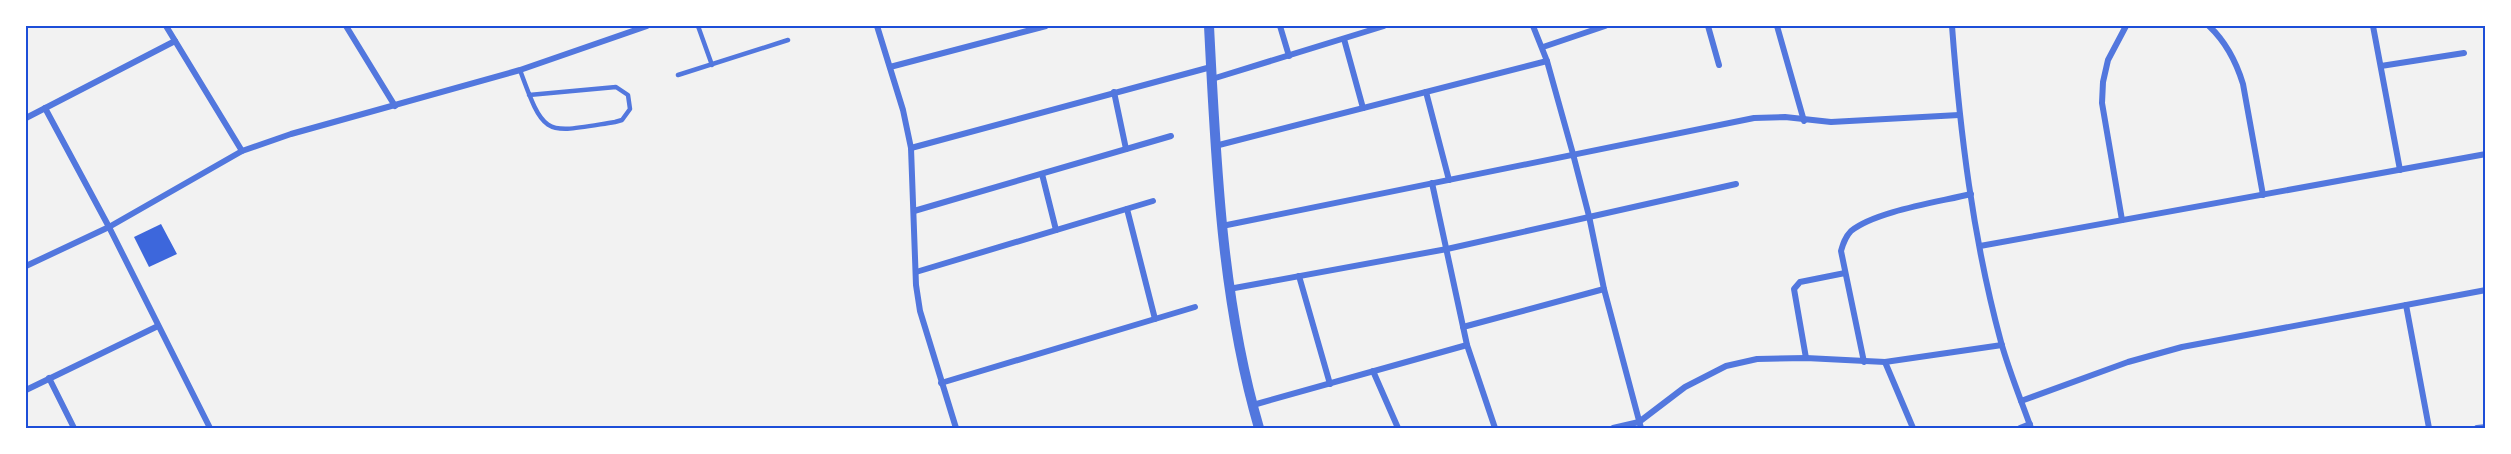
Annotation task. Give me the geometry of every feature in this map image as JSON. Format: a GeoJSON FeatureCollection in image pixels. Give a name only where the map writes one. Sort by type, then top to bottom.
{"type":"FeatureCollection","features":[{"type":"Feature","properties":{"kind":"street"},"geometry":{"type":"LineString","coordinates":[[166,26],[242,150]]}},
{"type":"Feature","properties":{"kind":"street"},"geometry":{"type":"LineString","coordinates":[[346,26],[395,106]]}},
{"type":"Feature","properties":{"kind":"street"},"geometry":{"type":"LineString","coordinates":[[26,266],[109,227],[242,150],[520,70],[648,26]]}},
{"type":"Feature","properties":{"kind":"street"},"geometry":{"type":"LineString","coordinates":[[877,26],[903,110],[911,148],[916,272],[920,311],[956,429]]}},
{"type":"Feature","properties":{"kind":"street"},"geometry":{"type":"LineString","coordinates":[[890,67],[1046,26]]}},
{"type":"Feature","properties":{"kind":"street"},"geometry":{"type":"LineString","coordinates":[[1209,26],[1215,146],[1229,289],[1259,429]]}},
{"type":"Feature","properties":{"kind":"street"},"geometry":{"type":"LineString","coordinates":[[1280,26],[1289,56]]}},
{"type":"Feature","properties":{"kind":"street"},"geometry":{"type":"LineString","coordinates":[[1212,79],[1384,26]]}},
{"type":"Feature","properties":{"kind":"street"},"geometry":{"type":"LineString","coordinates":[[1533,26],[1543,47],[1573,154],[1604,289],[1640,425]]}},
{"type":"Feature","properties":{"kind":"street"},"geometry":{"type":"LineString","coordinates":[[1543,47],[1605,26]]}},
{"type":"Feature","properties":{"kind":"street"},"geometry":{"type":"LineString","coordinates":[[1708,26],[1719,65]]}},
{"type":"Feature","properties":{"kind":"street"},"geometry":{"type":"LineString","coordinates":[[1777,26],[1804,121]]}},
{"type":"Feature","properties":{"kind":"street"},"geometry":{"type":"LineString","coordinates":[[1952,26],[1959,115],[1980,246],[2002,345],[2030,427],[2020,429]]}},
{"type":"Feature","properties":{"kind":"street"},"geometry":{"type":"LineString","coordinates":[[2122,220],[2102,103],[2103,82],[2108,60],[2126,26]]}},
{"type":"Feature","properties":{"kind":"street"},"geometry":{"type":"LineString","coordinates":[[2209,26],[2229,49],[2243,84],[2263,195]]}},
{"type":"Feature","properties":{"kind":"street"},"geometry":{"type":"LineString","coordinates":[[2373,26],[2400,170]]}},
{"type":"Feature","properties":{"kind":"street"},"geometry":{"type":"LineString","coordinates":[[1344,39],[1363,108]]}},
{"type":"Feature","properties":{"kind":"street"},"geometry":{"type":"LineString","coordinates":[[26,118],[175,41]]}},
{"type":"Feature","properties":{"kind":"street"},"geometry":{"type":"LineString","coordinates":[[2381,66],[2464,53]]}},
{"type":"Feature","properties":{"kind":"street"},"geometry":{"type":"LineString","coordinates":[[1215,146],[1547,61]]}},
{"type":"Feature","properties":{"kind":"street"},"geometry":{"type":"LineString","coordinates":[[911,148],[1211,66]]}},
{"type":"Feature","properties":{"kind":"street"},"geometry":{"type":"LineString","coordinates":[[1114,92],[1126,149]]}},
{"type":"Feature","properties":{"kind":"street"},"geometry":{"type":"LineString","coordinates":[[1426,92],[1449,180]]}},
{"type":"Feature","properties":{"kind":"street"},"geometry":{"type":"LineString","coordinates":[[45,108],[109,227],[210,429]]}},
{"type":"Feature","properties":{"kind":"street"},"geometry":{"type":"LineString","coordinates":[[1222,226],[1754,118],[1785,117],[1804,121],[1832,122],[1959,115]]}},
{"type":"Feature","properties":{"kind":"street"},"geometry":{"type":"LineString","coordinates":[[914,211],[1171,136]]}},
{"type":"Feature","properties":{"kind":"street"},"geometry":{"type":"LineString","coordinates":[[1980,246],[2486,154]]}},
{"type":"Feature","properties":{"kind":"street"},"geometry":{"type":"LineString","coordinates":[[1042,174],[1056,230]]}},
{"type":"Feature","properties":{"kind":"street"},"geometry":{"type":"LineString","coordinates":[[1432,183],[1467,345],[1495,429]]}},
{"type":"Feature","properties":{"kind":"street"},"geometry":{"type":"LineString","coordinates":[[1229,289],[1447,249],[1736,184]]}},
{"type":"Feature","properties":{"kind":"street"},"geometry":{"type":"LineString","coordinates":[[1864,362],[1841,251],[1844,240],[1850,232],[1865,223],[1971,194]]}},
{"type":"Feature","properties":{"kind":"street"},"geometry":{"type":"LineString","coordinates":[[916,272],[1153,201]]}},
{"type":"Feature","properties":{"kind":"street"},"geometry":{"type":"LineString","coordinates":[[1127,209],[1155,319]]}},
{"type":"Feature","properties":{"kind":"street"},"geometry":{"type":"LineString","coordinates":[[1806,358],[1794,289],[1800,282],[1845,273]]}},
{"type":"Feature","properties":{"kind":"street"},"geometry":{"type":"LineString","coordinates":[[1299,276],[1330,384]]}},
{"type":"Feature","properties":{"kind":"street"},"geometry":{"type":"LineString","coordinates":[[1463,327],[1604,289]]}},
{"type":"Feature","properties":{"kind":"street"},"geometry":{"type":"LineString","coordinates":[[2021,401],[2128,362],[2182,346],[2486,290]]}},
{"type":"Feature","properties":{"kind":"street"},"geometry":{"type":"LineString","coordinates":[[2406,305],[2429,429]]}},
{"type":"Feature","properties":{"kind":"street"},"geometry":{"type":"LineString","coordinates":[[941,383],[1195,307]]}},
{"type":"Feature","properties":{"kind":"street"},"geometry":{"type":"LineString","coordinates":[[26,390],[158,326]]}},
{"type":"Feature","properties":{"kind":"street"},"geometry":{"type":"LineString","coordinates":[[1253,405],[1467,345]]}},
{"type":"Feature","properties":{"kind":"street"},"geometry":{"type":"LineString","coordinates":[[1613,429],[1640,425],[1685,387],[1726,366],[1757,359],[1806,358],[1885,362],[2002,345]]}},
{"type":"Feature","properties":{"kind":"street"},"geometry":{"type":"LineString","coordinates":[[1885,362],[1913,429]]}},
{"type":"Feature","properties":{"kind":"street"},"geometry":{"type":"LineString","coordinates":[[1373,371],[1398,429]]}},
{"type":"Feature","properties":{"kind":"street"},"geometry":{"type":"LineString","coordinates":[[49,378],[74,429]]}},
{"type":"Feature","properties":{"kind":"street"},"geometry":{"type":"LineString","coordinates":[[2477,429],[2486,427]]}},
{"type":"Feature","properties":{"kind":"lane"},"geometry":{"type":"LineString","coordinates":[[698,26],[712,64]]}},
{"type":"Feature","properties":{"kind":"lane"},"geometry":{"type":"LineString","coordinates":[[678,75],[788,40]]}},
{"type":"Feature","properties":{"kind":"lane"},"geometry":{"type":"LineString","coordinates":[[520,70],[529,94],[541,119],[553,128],[615,122],[621,120],[630,109],[628,95],[616,87],[529,94]]}},
{"type":"Feature","properties":{"kind":"building"},"geometry":{"type":"Polygon","coordinates":[[[161,224],[177,254],[149,267],[134,237],[161,224]]]}}]}
